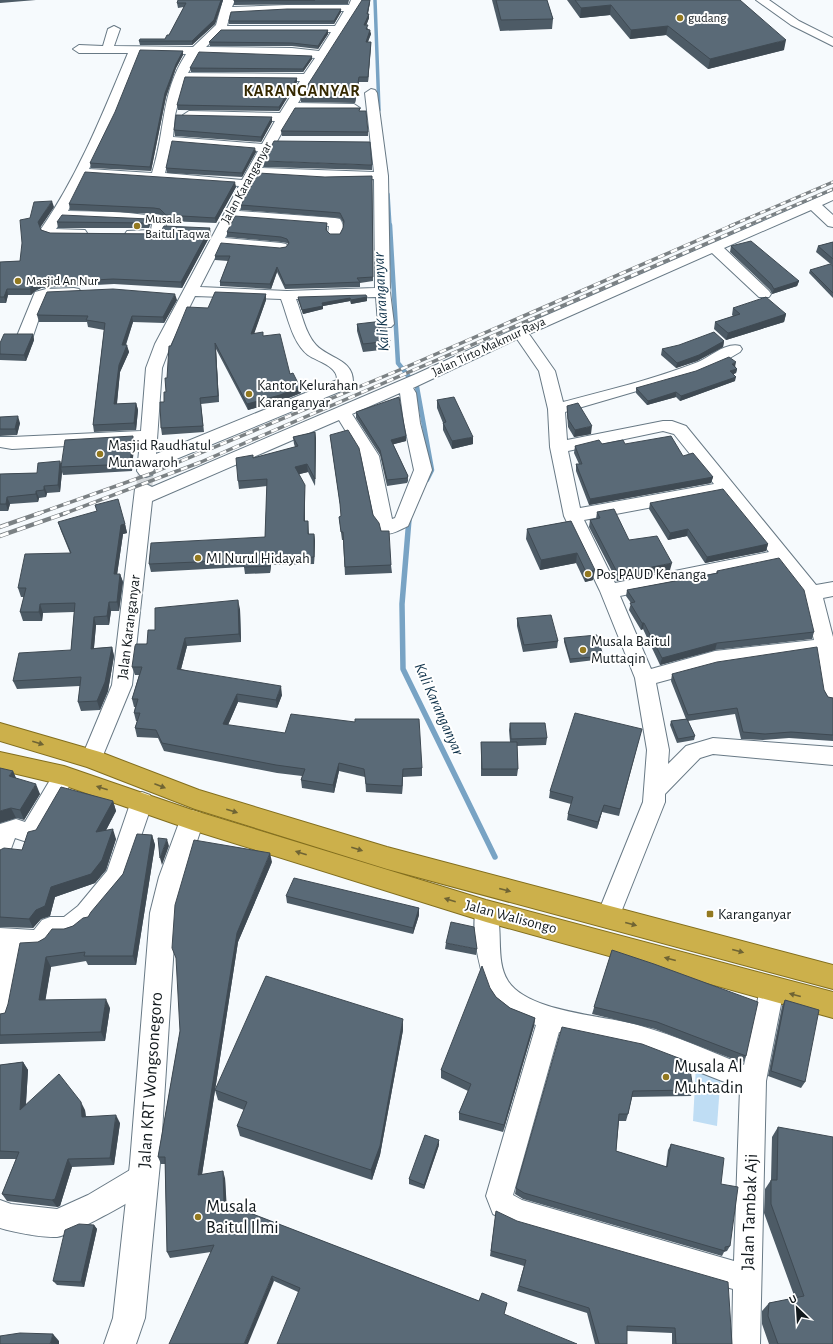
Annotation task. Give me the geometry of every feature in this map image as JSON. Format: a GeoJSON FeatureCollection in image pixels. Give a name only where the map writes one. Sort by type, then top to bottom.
{"type":"FeatureCollection","features":[{"type":"Feature","properties":{"kind":"highway"},"geometry":{"type":"LineString","coordinates":[[0,732],[92,759],[194,809]]}},
{"type":"Feature","properties":{"kind":"highway"},"geometry":{"type":"LineString","coordinates":[[0,761],[64,776],[142,801],[194,809]]}},
{"type":"Feature","properties":{"kind":"highway","name":"Jalan Walisongo"},"geometry":{"type":"LineString","coordinates":[[194,809],[382,868],[608,918],[833,977]]}},
{"type":"Feature","properties":{"kind":"highway","name":"Jalan Walisongo"},"geometry":{"type":"LineString","coordinates":[[382,868],[486,912],[672,960],[833,1005]]}},
{"type":"Feature","properties":{"kind":"street"},"geometry":{"type":"LineString","coordinates":[[762,0],[795,23],[833,43]]}},
{"type":"Feature","properties":{"kind":"street"},"geometry":{"type":"LineString","coordinates":[[158,176],[168,140],[169,115],[180,76],[196,51],[221,26],[228,6],[287,8],[355,4]]}},
{"type":"Feature","properties":{"kind":"street","name":"Jalan Karanganyar"},"geometry":{"type":"LineString","coordinates":[[287,295],[306,343],[312,351],[338,365],[346,379],[344,384],[146,466],[150,436],[154,368],[184,293],[219,235],[268,144],[355,4]]}},
{"type":"Feature","properties":{"kind":"street"},"geometry":{"type":"LineString","coordinates":[[107,50],[114,29]]}},
{"type":"Feature","properties":{"kind":"street"},"geometry":{"type":"LineString","coordinates":[[216,30],[339,29]]}},
{"type":"Feature","properties":{"kind":"street"},"geometry":{"type":"LineString","coordinates":[[79,49],[136,49],[162,44],[196,51],[292,52],[323,55]]}},
{"type":"Feature","properties":{"kind":"street"},"geometry":{"type":"LineString","coordinates":[[91,233],[49,232],[48,229],[59,215],[123,83],[136,49]]}},
{"type":"Feature","properties":{"kind":"street"},"geometry":{"type":"LineString","coordinates":[[180,76],[309,78]]}},
{"type":"Feature","properties":{"kind":"street"},"geometry":{"type":"LineString","coordinates":[[370,92],[381,176],[383,292],[386,324]]}},
{"type":"Feature","properties":{"kind":"street"},"geometry":{"type":"LineString","coordinates":[[169,115],[287,112],[354,108]]}},
{"type":"Feature","properties":{"kind":"street"},"geometry":{"type":"LineString","coordinates":[[168,140],[268,144],[286,142]]}},
{"type":"Feature","properties":{"kind":"street"},"geometry":{"type":"LineString","coordinates":[[80,172],[158,176],[372,176]]}},
{"type":"Feature","properties":{"kind":"street","name":"Jalan Tirto Makmur Raya"},"geometry":{"type":"LineString","coordinates":[[144,494],[411,383],[520,332],[832,196]]}},
{"type":"Feature","properties":{"kind":"street"},"geometry":{"type":"LineString","coordinates":[[813,204],[833,223]]}},
{"type":"Feature","properties":{"kind":"street"},"geometry":{"type":"LineString","coordinates":[[230,214],[335,222],[338,227],[336,234]]}},
{"type":"Feature","properties":{"kind":"street"},"geometry":{"type":"LineString","coordinates":[[59,215],[158,220],[159,226],[156,234],[122,234]]}},
{"type":"Feature","properties":{"kind":"street"},"geometry":{"type":"LineString","coordinates":[[159,226],[175,226]]}},
{"type":"Feature","properties":{"kind":"street"},"geometry":{"type":"LineString","coordinates":[[206,228],[219,235],[281,246]]}},
{"type":"Feature","properties":{"kind":"street"},"geometry":{"type":"LineString","coordinates":[[714,247],[764,294]]}},
{"type":"Feature","properties":{"kind":"street"},"geometry":{"type":"LineString","coordinates":[[25,336],[40,295],[46,293],[91,291]]}},
{"type":"Feature","properties":{"kind":"street"},"geometry":{"type":"LineString","coordinates":[[184,293],[287,295],[383,292]]}},
{"type":"Feature","properties":{"kind":"street"},"geometry":{"type":"LineString","coordinates":[[520,332],[547,371],[556,409],[559,447],[573,516],[608,591],[645,678],[658,750],[654,802],[608,918]]}},
{"type":"Feature","properties":{"kind":"street"},"geometry":{"type":"LineString","coordinates":[[556,409],[604,397],[678,374],[719,358],[734,349]]}},
{"type":"Feature","properties":{"kind":"street"},"geometry":{"type":"LineString","coordinates":[[342,412],[370,456],[384,523],[388,528],[393,527],[402,522],[423,470],[412,423],[408,393],[411,383]]}},
{"type":"Feature","properties":{"kind":"street"},"geometry":{"type":"LineString","coordinates":[[559,447],[663,426],[672,426],[680,430],[812,594],[833,696]]}},
{"type":"Feature","properties":{"kind":"street"},"geometry":{"type":"LineString","coordinates":[[0,442],[12,443],[150,436]]}},
{"type":"Feature","properties":{"kind":"street"},"geometry":{"type":"LineString","coordinates":[[573,516],[727,487]]}},
{"type":"Feature","properties":{"kind":"street","name":"Jalan Karanganyar"},"geometry":{"type":"LineString","coordinates":[[92,759],[122,685],[144,494]]}},
{"type":"Feature","properties":{"kind":"street"},"geometry":{"type":"LineString","coordinates":[[608,591],[781,556]]}},
{"type":"Feature","properties":{"kind":"street"},"geometry":{"type":"LineString","coordinates":[[812,594],[833,589]]}},
{"type":"Feature","properties":{"kind":"street"},"geometry":{"type":"LineString","coordinates":[[645,678],[716,659],[823,644]]}},
{"type":"Feature","properties":{"kind":"street"},"geometry":{"type":"LineString","coordinates":[[656,790],[693,752],[713,746],[833,756]]}},
{"type":"Feature","properties":{"kind":"street"},"geometry":{"type":"LineString","coordinates":[[0,850],[6,831],[16,828],[31,832],[64,776]]}},
{"type":"Feature","properties":{"kind":"street"},"geometry":{"type":"LineString","coordinates":[[0,1012],[7,940],[40,941],[50,926],[68,927],[86,912],[117,876],[142,801]]}},
{"type":"Feature","properties":{"kind":"street","name":"Jalan KRT Wongsonegoro"},"geometry":{"type":"LineString","coordinates":[[120,1344],[129,1318],[144,1176],[163,913],[172,877],[194,809]]}},
{"type":"Feature","properties":{"kind":"street"},"geometry":{"type":"LineString","coordinates":[[486,912],[492,972],[504,996],[517,1006],[538,1015],[640,1038],[753,1081]]}},
{"type":"Feature","properties":{"kind":"street","name":"Jalan Tambak Aji"},"geometry":{"type":"LineString","coordinates":[[746,1344],[753,1081],[772,989]]}},
{"type":"Feature","properties":{"kind":"street"},"geometry":{"type":"LineString","coordinates":[[551,1018],[499,1196],[503,1204],[516,1212],[748,1279]]}},
{"type":"Feature","properties":{"kind":"street"},"geometry":{"type":"LineString","coordinates":[[0,1214],[11,1218],[58,1223],[98,1205],[144,1176]]}},
{"type":"Feature","properties":{"kind":"shaded area"},"geometry":{"type":"Polygon","coordinates":[[[696,1066],[721,1071],[717,1126],[693,1121],[696,1066]]]}},
{"type":"Feature","properties":{"kind":"building"},"geometry":{"type":"Polygon","coordinates":[[[178,0],[221,0],[214,20],[192,41],[139,41],[140,39],[165,39],[167,35],[169,35],[186,3],[177,3],[178,0]]]}},
{"type":"Feature","properties":{"kind":"building"},"geometry":{"type":"Polygon","coordinates":[[[234,0],[315,0],[234,1],[234,0]]]}},
{"type":"Feature","properties":{"kind":"building"},"geometry":{"type":"Polygon","coordinates":[[[362,0],[370,0],[367,14],[369,14],[364,25],[368,25],[366,29],[370,30],[366,42],[371,42],[368,77],[359,77],[355,99],[300,97],[362,0]]]}},
{"type":"Feature","properties":{"kind":"building"},"geometry":{"type":"Polygon","coordinates":[[[496,0],[547,0],[553,19],[501,20],[496,0]]]}},
{"type":"Feature","properties":{"kind":"building","name":"gudang"},"geometry":{"type":"Polygon","coordinates":[[[575,0],[740,0],[786,40],[710,59],[668,26],[631,30],[611,5],[581,8],[575,0]]]}},
{"type":"Feature","properties":{"kind":"building"},"geometry":{"type":"Polygon","coordinates":[[[287,9],[341,9],[334,21],[229,21],[231,12],[287,9]]]}},
{"type":"Feature","properties":{"kind":"building"},"geometry":{"type":"Polygon","coordinates":[[[221,30],[328,30],[318,46],[292,43],[209,42],[221,30]]]}},
{"type":"Feature","properties":{"kind":"building"},"geometry":{"type":"Polygon","coordinates":[[[140,50],[183,51],[176,64],[165,93],[150,167],[90,163],[115,112],[140,50]]]}},
{"type":"Feature","properties":{"kind":"building"},"geometry":{"type":"Polygon","coordinates":[[[199,52],[312,56],[303,69],[190,68],[199,52]]]}},
{"type":"Feature","properties":{"kind":"building"},"geometry":{"type":"Polygon","coordinates":[[[185,77],[297,78],[279,107],[177,105],[185,77]]]}},
{"type":"Feature","properties":{"kind":"building"},"geometry":{"type":"Polygon","coordinates":[[[295,108],[360,108],[359,111],[366,111],[368,132],[281,131],[295,108]]]}},
{"type":"Feature","properties":{"kind":"building"},"geometry":{"type":"Polygon","coordinates":[[[176,115],[272,117],[261,137],[174,130],[176,115]]]}},
{"type":"Feature","properties":{"kind":"building"},"geometry":{"type":"Polygon","coordinates":[[[172,141],[255,148],[242,173],[166,168],[172,141]]]}},
{"type":"Feature","properties":{"kind":"building"},"geometry":{"type":"Polygon","coordinates":[[[274,141],[370,142],[372,165],[264,161],[274,141]]]}},
{"type":"Feature","properties":{"kind":"building"},"geometry":{"type":"Polygon","coordinates":[[[85,172],[235,182],[215,218],[166,215],[160,209],[154,208],[69,204],[85,172]]]}},
{"type":"Feature","properties":{"kind":"building"},"geometry":{"type":"Polygon","coordinates":[[[258,173],[325,177],[372,176],[373,277],[357,278],[360,282],[285,285],[277,267],[270,284],[220,282],[230,256],[215,256],[221,243],[280,248],[286,247],[289,243],[287,239],[281,237],[227,232],[235,216],[327,223],[326,230],[330,234],[340,234],[343,228],[344,221],[340,213],[241,205],[258,173]]]}},
{"type":"Feature","properties":{"kind":"building"},"geometry":{"type":"Polygon","coordinates":[[[52,201],[38,222],[41,230],[50,233],[151,234],[161,231],[164,226],[210,228],[181,282],[113,279],[39,283],[33,285],[30,289],[7,289],[4,297],[0,297],[0,262],[20,261],[22,243],[20,220],[30,218],[34,202],[52,201]]]}},
{"type":"Feature","properties":{"kind":"building"},"geometry":{"type":"Polygon","coordinates":[[[62,215],[149,219],[148,223],[57,222],[62,215]]]}},
{"type":"Feature","properties":{"kind":"building"},"geometry":{"type":"Polygon","coordinates":[[[751,241],[799,281],[774,289],[771,284],[731,246],[751,241]]]}},
{"type":"Feature","properties":{"kind":"building"},"geometry":{"type":"Polygon","coordinates":[[[833,242],[833,259],[818,246],[833,242]]]}},
{"type":"Feature","properties":{"kind":"building"},"geometry":{"type":"Polygon","coordinates":[[[830,264],[833,266],[833,293],[810,270],[830,264]]]}},
{"type":"Feature","properties":{"kind":"building"},"geometry":{"type":"Polygon","coordinates":[[[113,289],[175,294],[163,317],[132,316],[122,345],[127,345],[119,365],[114,404],[136,403],[134,423],[93,425],[105,323],[86,320],[88,316],[37,315],[47,292],[113,289]]]}},
{"type":"Feature","properties":{"kind":"building"},"geometry":{"type":"Polygon","coordinates":[[[215,292],[266,294],[251,334],[263,332],[263,336],[280,334],[290,374],[293,373],[300,387],[280,395],[247,404],[215,343],[218,396],[200,398],[203,426],[161,428],[160,402],[164,402],[164,392],[166,392],[165,378],[167,378],[169,346],[171,346],[187,307],[208,308],[215,292]]]}},
{"type":"Feature","properties":{"kind":"building"},"geometry":{"type":"Polygon","coordinates":[[[366,295],[367,297],[351,300],[350,298],[322,303],[323,306],[302,310],[298,297],[366,295]]]}},
{"type":"Feature","properties":{"kind":"building"},"geometry":{"type":"Polygon","coordinates":[[[766,297],[786,314],[728,333],[715,322],[740,314],[733,308],[766,297]]]}},
{"type":"Feature","properties":{"kind":"building"},"geometry":{"type":"Polygon","coordinates":[[[383,321],[390,341],[363,344],[357,324],[383,321]]]}},
{"type":"Feature","properties":{"kind":"building"},"geometry":{"type":"Polygon","coordinates":[[[714,332],[724,341],[699,355],[677,363],[662,349],[679,345],[714,332]]]}},
{"type":"Feature","properties":{"kind":"building"},"geometry":{"type":"Polygon","coordinates":[[[4,334],[33,334],[24,355],[0,354],[0,343],[4,334]]]}},
{"type":"Feature","properties":{"kind":"building"},"geometry":{"type":"Polygon","coordinates":[[[729,357],[736,362],[732,364],[737,369],[730,371],[736,377],[681,396],[676,392],[648,401],[636,388],[696,371],[729,357]]]}},
{"type":"Feature","properties":{"kind":"building"},"geometry":{"type":"Polygon","coordinates":[[[399,397],[406,436],[391,440],[408,476],[407,478],[387,480],[380,450],[356,412],[399,397]]]}},
{"type":"Feature","properties":{"kind":"building"},"geometry":{"type":"Polygon","coordinates":[[[454,397],[473,437],[452,441],[443,423],[446,422],[437,400],[454,397]]]}},
{"type":"Feature","properties":{"kind":"building"},"geometry":{"type":"Polygon","coordinates":[[[578,403],[592,426],[575,430],[568,419],[567,406],[578,403]]]}},
{"type":"Feature","properties":{"kind":"building"},"geometry":{"type":"Polygon","coordinates":[[[18,416],[15,429],[0,429],[0,417],[18,416]]]}},
{"type":"Feature","properties":{"kind":"building"},"geometry":{"type":"Polygon","coordinates":[[[348,430],[359,448],[373,515],[379,523],[381,531],[389,531],[391,565],[345,567],[343,532],[341,532],[339,517],[341,516],[340,504],[330,435],[348,430]]]}},
{"type":"Feature","properties":{"kind":"building"},"geometry":{"type":"Polygon","coordinates":[[[315,432],[315,479],[307,464],[295,467],[305,485],[304,521],[308,521],[308,534],[314,534],[314,557],[270,558],[270,566],[244,567],[244,560],[149,564],[151,543],[265,537],[267,479],[238,481],[236,458],[253,455],[253,458],[298,446],[293,437],[315,432]]]}},
{"type":"Feature","properties":{"kind":"building","name":"Masjid Raudhatul Munawaroh"},"geometry":{"type":"Polygon","coordinates":[[[133,436],[130,464],[61,467],[65,440],[133,436]]]}},
{"type":"Feature","properties":{"kind":"building"},"geometry":{"type":"Polygon","coordinates":[[[671,436],[683,456],[693,453],[713,477],[590,499],[576,464],[582,464],[575,446],[599,440],[602,444],[623,440],[625,444],[671,436]]]}},
{"type":"Feature","properties":{"kind":"building"},"geometry":{"type":"Polygon","coordinates":[[[60,461],[58,485],[44,486],[44,490],[36,491],[36,494],[7,497],[6,504],[0,504],[0,474],[37,473],[38,463],[60,461]]]}},
{"type":"Feature","properties":{"kind":"building"},"geometry":{"type":"Polygon","coordinates":[[[723,489],[768,544],[707,557],[688,529],[670,533],[650,503],[723,489]]]}},
{"type":"Feature","properties":{"kind":"building"},"geometry":{"type":"Polygon","coordinates":[[[118,499],[125,524],[121,525],[114,574],[120,574],[117,602],[109,602],[107,616],[94,617],[91,649],[112,647],[105,682],[97,701],[78,702],[81,677],[13,681],[19,653],[71,650],[75,603],[40,604],[39,612],[20,612],[26,588],[18,588],[25,554],[71,553],[58,522],[97,511],[95,505],[118,499]]]}},
{"type":"Feature","properties":{"kind":"building"},"geometry":{"type":"Polygon","coordinates":[[[614,509],[629,540],[657,536],[672,563],[618,574],[590,520],[600,518],[597,512],[614,509]]]}},
{"type":"Feature","properties":{"kind":"building"},"geometry":{"type":"Polygon","coordinates":[[[571,521],[595,570],[586,572],[577,553],[541,560],[527,529],[571,521]]]}},
{"type":"Feature","properties":{"kind":"building"},"geometry":{"type":"Polygon","coordinates":[[[779,558],[804,590],[814,632],[717,643],[662,658],[644,623],[642,623],[630,603],[635,602],[627,590],[718,573],[717,571],[779,558]]]}},
{"type":"Feature","properties":{"kind":"building"},"geometry":{"type":"Polygon","coordinates":[[[238,600],[239,634],[185,638],[177,669],[281,686],[276,700],[237,694],[223,724],[285,733],[291,714],[355,722],[355,719],[419,719],[422,768],[403,769],[402,786],[366,784],[364,769],[339,763],[333,785],[301,780],[305,769],[276,765],[162,743],[156,730],[135,728],[140,713],[134,713],[138,699],[132,699],[142,667],[132,667],[135,646],[136,644],[147,644],[148,630],[155,630],[155,608],[238,600]]]}},
{"type":"Feature","properties":{"kind":"building"},"geometry":{"type":"Polygon","coordinates":[[[551,615],[558,641],[524,645],[517,618],[551,615]]]}},
{"type":"Feature","properties":{"kind":"building","name":"Musala Baitul Muttaqin"},"geometry":{"type":"Polygon","coordinates":[[[597,635],[603,656],[570,659],[564,638],[597,635]]]}},
{"type":"Feature","properties":{"kind":"building"},"geometry":{"type":"Polygon","coordinates":[[[817,647],[824,690],[828,697],[833,698],[833,735],[791,732],[765,734],[743,732],[737,708],[688,715],[672,674],[717,662],[817,647]]]}},
{"type":"Feature","properties":{"kind":"building"},"geometry":{"type":"Polygon","coordinates":[[[575,713],[642,729],[620,809],[604,805],[598,822],[568,814],[573,797],[550,791],[575,713]]]}},
{"type":"Feature","properties":{"kind":"building"},"geometry":{"type":"Polygon","coordinates":[[[687,719],[695,736],[678,739],[671,721],[687,719]]]}},
{"type":"Feature","properties":{"kind":"building"},"geometry":{"type":"Polygon","coordinates":[[[510,723],[545,723],[547,738],[511,739],[510,723]]]}},
{"type":"Feature","properties":{"kind":"building"},"geometry":{"type":"Polygon","coordinates":[[[481,742],[517,742],[518,769],[482,769],[481,742]]]}},
{"type":"Feature","properties":{"kind":"building"},"geometry":{"type":"Polygon","coordinates":[[[0,768],[13,771],[9,776],[36,784],[20,810],[11,808],[0,811],[0,768]]]}},
{"type":"Feature","properties":{"kind":"building"},"geometry":{"type":"Polygon","coordinates":[[[61,787],[113,801],[96,832],[113,829],[102,860],[91,874],[51,887],[45,906],[36,910],[29,919],[0,917],[0,850],[4,848],[22,850],[28,832],[36,830],[61,787]]]}},
{"type":"Feature","properties":{"kind":"building"},"geometry":{"type":"Polygon","coordinates":[[[137,834],[152,835],[133,956],[84,956],[85,952],[46,957],[39,1000],[106,999],[101,1032],[0,1035],[0,1014],[5,1013],[8,1004],[20,943],[38,942],[45,938],[52,929],[64,929],[73,926],[83,918],[88,917],[123,874],[137,834]]]}},
{"type":"Feature","properties":{"kind":"building"},"geometry":{"type":"Polygon","coordinates":[[[158,838],[167,839],[160,858],[158,838]]]}},
{"type":"Feature","properties":{"kind":"building"},"geometry":{"type":"Polygon","coordinates":[[[194,840],[270,853],[237,933],[198,1175],[223,1171],[224,1203],[479,1301],[482,1293],[507,1303],[504,1314],[577,1344],[277,1344],[300,1288],[272,1276],[244,1344],[169,1344],[214,1245],[167,1252],[165,1157],[158,1157],[180,1031],[176,958],[172,948],[175,905],[194,840]]]}},
{"type":"Feature","properties":{"kind":"building"},"geometry":{"type":"Polygon","coordinates":[[[294,878],[419,908],[413,928],[286,896],[294,878]]]}},
{"type":"Feature","properties":{"kind":"building"},"geometry":{"type":"Polygon","coordinates":[[[451,922],[474,927],[477,949],[446,943],[451,922]]]}},
{"type":"Feature","properties":{"kind":"building"},"geometry":{"type":"Polygon","coordinates":[[[612,950],[758,1002],[746,1056],[657,1022],[594,1007],[612,950]]]}},
{"type":"Feature","properties":{"kind":"building"},"geometry":{"type":"Polygon","coordinates":[[[482,966],[490,988],[496,997],[510,1008],[535,1018],[504,1125],[459,1113],[471,1084],[441,1070],[482,966]]]}},
{"type":"Feature","properties":{"kind":"building"},"geometry":{"type":"Polygon","coordinates":[[[266,976],[403,1019],[380,1146],[371,1170],[237,1126],[247,1102],[215,1090],[266,976]]]}},
{"type":"Feature","properties":{"kind":"building"},"geometry":{"type":"Polygon","coordinates":[[[785,1000],[819,1010],[805,1082],[771,1071],[785,1000]]]}},
{"type":"Feature","properties":{"kind":"building"},"geometry":{"type":"Polygon","coordinates":[[[562,1027],[642,1044],[689,1062],[693,1090],[633,1091],[628,1114],[619,1114],[616,1151],[667,1167],[671,1144],[724,1158],[721,1184],[738,1187],[730,1246],[725,1247],[725,1251],[524,1193],[516,1188],[562,1027]]]}},
{"type":"Feature","properties":{"kind":"building"},"geometry":{"type":"Polygon","coordinates":[[[23,1062],[20,1110],[59,1074],[81,1102],[82,1117],[116,1115],[110,1158],[68,1159],[55,1199],[52,1200],[2,1194],[19,1152],[0,1151],[0,1065],[23,1062]]]}},
{"type":"Feature","properties":{"kind":"building"},"geometry":{"type":"Polygon","coordinates":[[[778,1127],[833,1137],[833,1344],[778,1344],[768,1316],[769,1303],[804,1296],[771,1204],[771,1180],[777,1180],[778,1127]]]}},
{"type":"Feature","properties":{"kind":"building"},"geometry":{"type":"Polygon","coordinates":[[[425,1135],[439,1140],[424,1185],[409,1179],[425,1135]]]}},
{"type":"Feature","properties":{"kind":"building"},"geometry":{"type":"Polygon","coordinates":[[[496,1211],[517,1221],[728,1282],[732,1344],[676,1344],[675,1328],[627,1326],[627,1344],[599,1344],[589,1308],[519,1286],[526,1260],[491,1251],[496,1211]]]}},
{"type":"Feature","properties":{"kind":"building"},"geometry":{"type":"Polygon","coordinates":[[[79,1224],[94,1225],[81,1282],[53,1281],[65,1230],[79,1224]]]}},
{"type":"Feature","properties":{"kind":"building"},"geometry":{"type":"Polygon","coordinates":[[[20,1333],[53,1334],[50,1344],[0,1344],[0,1336],[20,1333]]]}},
{"type":"Feature","properties":{"kind":"waterway","name":"Kali Karanganyar"},"geometry":{"type":"LineString","coordinates":[[375,0],[379,110]]}},
{"type":"Feature","properties":{"kind":"waterway","name":"Kali Karanganyar"},"geometry":{"type":"LineString","coordinates":[[388,194],[390,226]]}},
{"type":"Feature","properties":{"kind":"waterway","name":"Kali Karanganyar"},"geometry":{"type":"LineString","coordinates":[[390,225],[398,363],[417,387],[432,470],[427,480]]}},
{"type":"Feature","properties":{"kind":"waterway","name":"Kali Karanganyar"},"geometry":{"type":"LineString","coordinates":[[409,519],[402,604],[403,669],[495,857]]}},
{"type":"Feature","properties":{"kind":"tunnel"},"geometry":{"type":"LineString","coordinates":[[144,489],[146,471]]}},
{"type":"Feature","properties":{"kind":"railway"},"geometry":{"type":"LineString","coordinates":[[730,226],[833,182]]}},
{"type":"Feature","properties":{"kind":"railway"},"geometry":{"type":"LineString","coordinates":[[746,226],[833,189]]}},
{"type":"Feature","properties":{"kind":"railway"},"geometry":{"type":"LineString","coordinates":[[37,514],[150,474],[397,371],[733,225]]}},
{"type":"Feature","properties":{"kind":"railway"},"geometry":{"type":"LineString","coordinates":[[63,514],[201,462],[749,225]]}},
{"type":"Feature","properties":{"kind":"railway"},"geometry":{"type":"LineString","coordinates":[[0,527],[40,513]]}},
{"type":"Feature","properties":{"kind":"railway"},"geometry":{"type":"LineString","coordinates":[[0,536],[66,513]]}},
{"type":"Feature","properties":{"kind":"place","name":"gudang"},"geometry":{"type":"Point","coordinates":[680,18]}},
{"type":"Feature","properties":{"kind":"place","name":"Musala Baitul Taqwa"},"geometry":{"type":"Point","coordinates":[137,226]}},
{"type":"Feature","properties":{"kind":"place","name":"Masjid An Nur"},"geometry":{"type":"Point","coordinates":[18,281]}},
{"type":"Feature","properties":{"kind":"place","name":"Kantor Kelurahan Karanganyar"},"geometry":{"type":"Point","coordinates":[249,394]}},
{"type":"Feature","properties":{"kind":"place","name":"Masjid Raudhatul Munawaroh"},"geometry":{"type":"Point","coordinates":[100,454]}},
{"type":"Feature","properties":{"kind":"place","name":"MI Nurul Hidayah"},"geometry":{"type":"Point","coordinates":[198,558]}},
{"type":"Feature","properties":{"kind":"place","name":"Pos PAUD Kenanga"},"geometry":{"type":"Point","coordinates":[588,574]}},
{"type":"Feature","properties":{"kind":"place","name":"Musala Baitul Muttaqin"},"geometry":{"type":"Point","coordinates":[583,650]}},
{"type":"Feature","properties":{"kind":"place","name":"Karanganyar"},"geometry":{"type":"Point","coordinates":[710,914]}},
{"type":"Feature","properties":{"kind":"place","name":"Musala Al Muhtadin"},"geometry":{"type":"Point","coordinates":[666,1077]}},
{"type":"Feature","properties":{"kind":"place","name":"Musala Baitul Ilmi"},"geometry":{"type":"Point","coordinates":[198,1217]}},
{"type":"Feature","properties":{"kind":"district","name":"KARANGANYAR"},"geometry":{"type":"Point","coordinates":[302,91]}}]}
